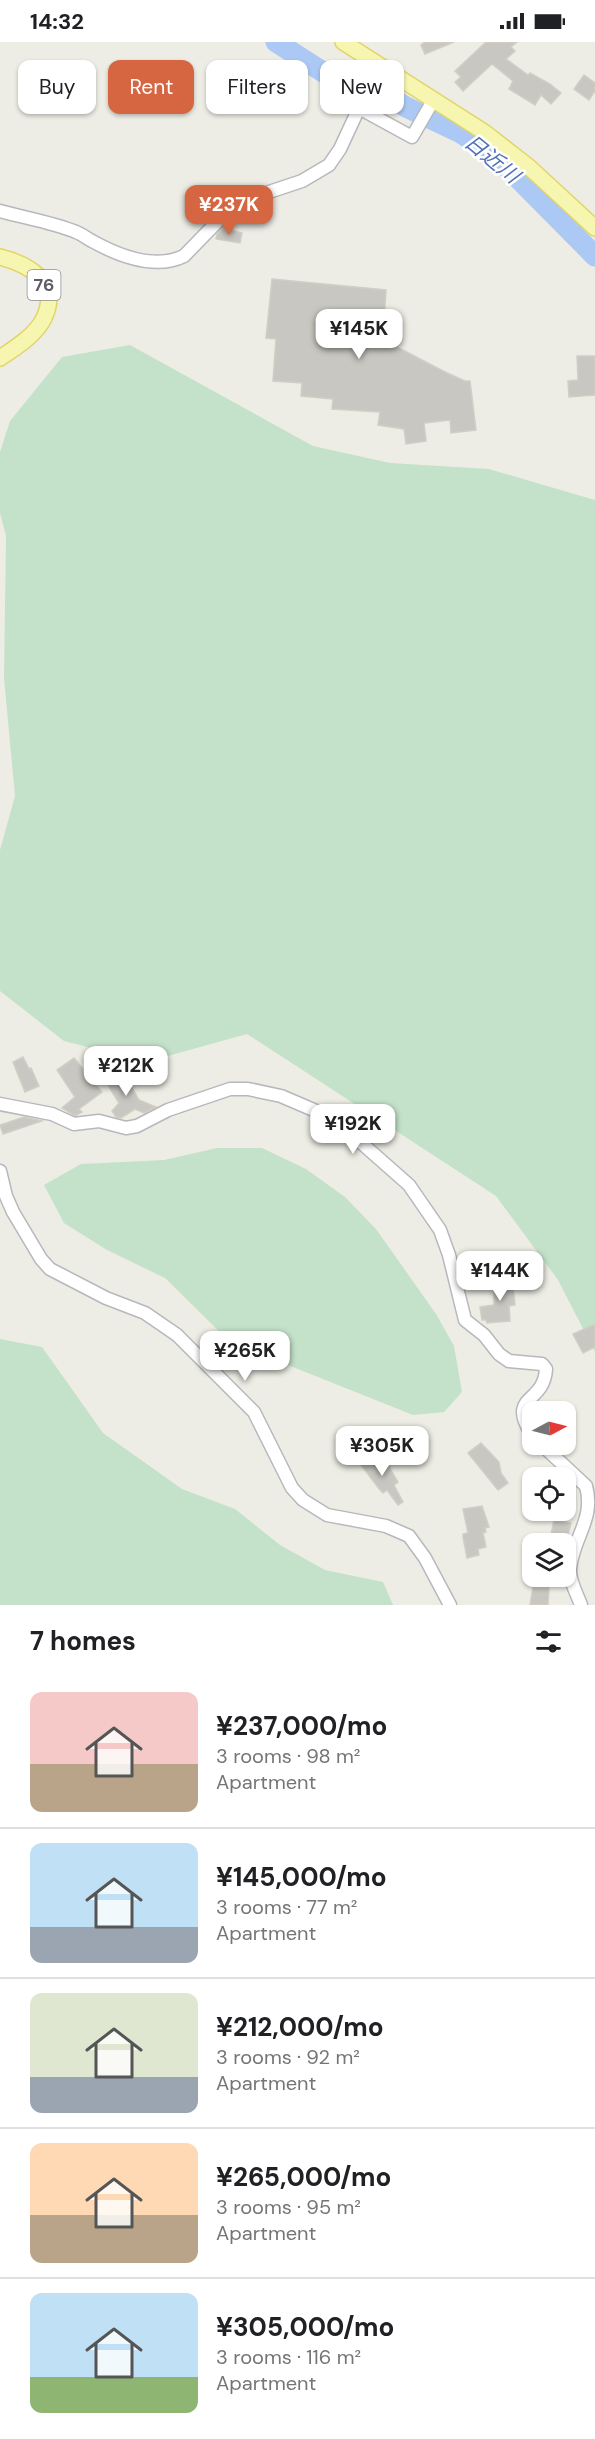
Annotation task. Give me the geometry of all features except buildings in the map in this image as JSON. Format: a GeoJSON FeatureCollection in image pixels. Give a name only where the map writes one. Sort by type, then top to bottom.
{"type":"FeatureCollection","features":[{"type":"Feature","properties":{"kind":"main road"},"geometry":{"type":"LineString","coordinates":[[343,42],[431,104],[484,132],[529,167],[595,228]]}},
{"type":"Feature","properties":{"kind":"main road","name":"76"},"geometry":{"type":"LineString","coordinates":[[0,257],[32,268],[41,278],[46,291],[47,305],[44,318],[31,334],[0,358]]}},
{"type":"Feature","properties":{"kind":"street"},"geometry":{"type":"LineString","coordinates":[[0,211],[77,232],[122,255],[152,262],[171,261],[184,256],[218,221],[235,214],[257,196],[302,181],[329,165],[340,149],[359,108],[412,137],[431,104]]}},
{"type":"Feature","properties":{"kind":"street"},"geometry":{"type":"LineString","coordinates":[[0,1104],[52,1114],[75,1124],[99,1121],[126,1128],[137,1126],[168,1110],[230,1089],[248,1089],[280,1096],[301,1104],[341,1125],[410,1185],[440,1230],[449,1255],[465,1320],[484,1335],[499,1354],[509,1361],[542,1364],[546,1369],[546,1380],[542,1389],[529,1401]]}},
{"type":"Feature","properties":{"kind":"street"},"geometry":{"type":"LineString","coordinates":[[0,1171],[13,1212],[41,1259],[50,1269],[106,1298],[145,1313],[177,1335],[254,1412],[292,1488],[303,1500],[327,1515],[386,1526],[409,1536],[425,1558],[450,1605]]}},
{"type":"Feature","properties":{"kind":"street"},"geometry":{"type":"LineString","coordinates":[[553,1455],[586,1486],[589,1496],[589,1513],[575,1548],[570,1570],[581,1605]]}},
{"type":"Feature","properties":{"kind":"green space"},"geometry":{"type":"Polygon","coordinates":[[[130,345],[313,446],[390,463],[489,469],[595,500],[595,1352],[558,1280],[496,1196],[247,1034],[146,1062],[64,1041],[0,991],[0,850],[15,796],[4,678],[6,536],[0,513],[0,452],[10,421],[62,357],[130,345]]]}},
{"type":"Feature","properties":{"kind":"green space"},"geometry":{"type":"Polygon","coordinates":[[[217,1148],[262,1148],[306,1169],[345,1197],[376,1229],[436,1314],[454,1346],[462,1392],[444,1412],[413,1415],[230,1342],[165,1278],[107,1250],[64,1223],[44,1185],[81,1164],[164,1160],[217,1148]]]}},
{"type":"Feature","properties":{"kind":"green space"},"geometry":{"type":"Polygon","coordinates":[[[0,1339],[42,1347],[103,1433],[182,1489],[235,1509],[280,1545],[325,1570],[383,1582],[393,1605],[0,1605],[0,1339]]]}},
{"type":"Feature","properties":{"kind":"waterway","name":"日近川"},"geometry":{"type":"LineString","coordinates":[[276,42],[345,86],[376,89],[406,107],[461,133],[499,159],[595,256]]}}]}
